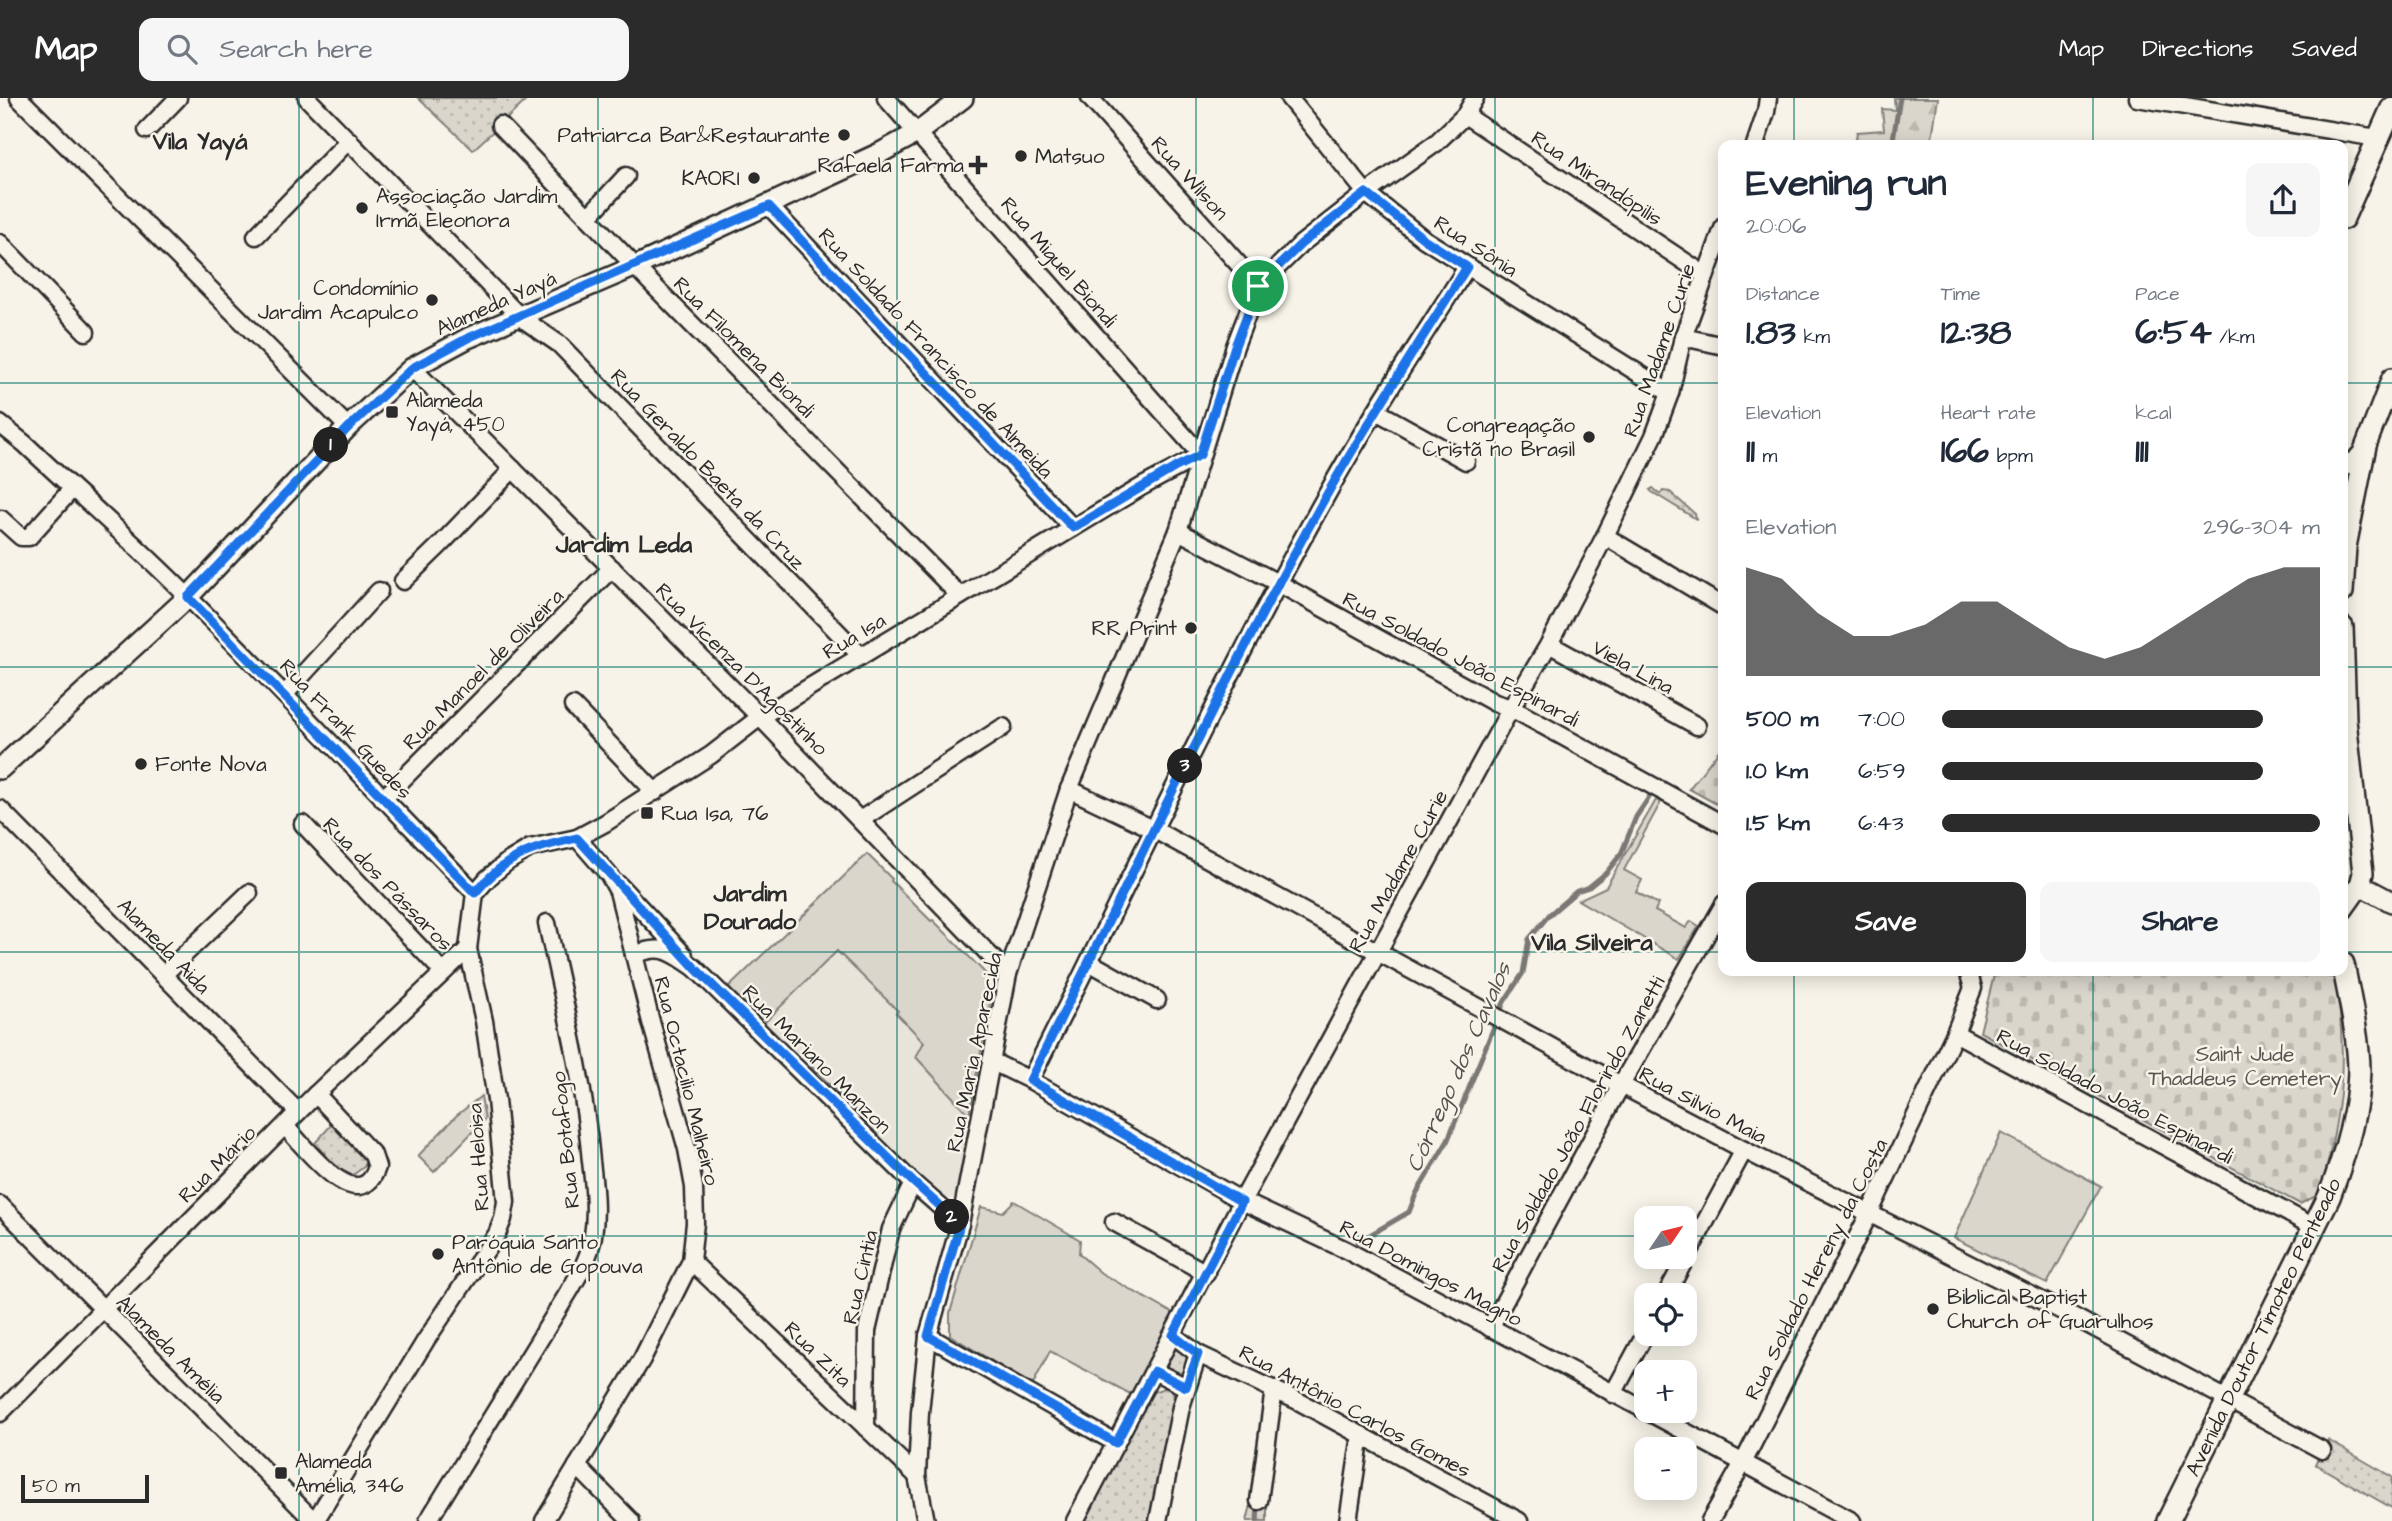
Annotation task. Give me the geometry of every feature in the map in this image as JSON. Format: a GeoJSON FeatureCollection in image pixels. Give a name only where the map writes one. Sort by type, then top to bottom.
{"type":"FeatureCollection","features":[{"type":"Feature","properties":{"kind":"main road"},"geometry":{"type":"LineString","coordinates":[[2348,206],[2392,108]]}},
{"type":"Feature","properties":{"kind":"main road","name":"Avenida Doutor Timoteo Penteado"},"geometry":{"type":"LineString","coordinates":[[2168,1521],[2314,1227],[2343,1162],[2359,1070],[2345,976]]}},
{"type":"Feature","properties":{"kind":"street"},"geometry":{"type":"LineString","coordinates":[[19,98],[348,428]]}},
{"type":"Feature","properties":{"kind":"street"},"geometry":{"type":"LineString","coordinates":[[147,130],[178,98]]}},
{"type":"Feature","properties":{"kind":"street"},"geometry":{"type":"LineString","coordinates":[[307,98],[520,317]]}},
{"type":"Feature","properties":{"kind":"street","name":"Rua Miguel Biondi"},"geometry":{"type":"LineString","coordinates":[[886,98],[1200,455]]}},
{"type":"Feature","properties":{"kind":"street","name":"Alameda Yayá"},"geometry":{"type":"LineString","coordinates":[[0,769],[188,597],[348,428],[412,368],[468,338],[636,266],[880,153],[917,133],[963,98]]}},
{"type":"Feature","properties":{"kind":"street","name":"Rua Wilson"},"geometry":{"type":"LineString","coordinates":[[1090,98],[1258,286]]}},
{"type":"Feature","properties":{"kind":"street","name":"Rua Sônia"},"geometry":{"type":"LineString","coordinates":[[1289,98],[1366,193],[1424,239],[1670,393]]}},
{"type":"Feature","properties":{"kind":"street"},"geometry":{"type":"LineString","coordinates":[[1258,286],[1301,244],[1366,193],[1410,164],[1465,116],[1475,98]]}},
{"type":"Feature","properties":{"kind":"street"},"geometry":{"type":"LineString","coordinates":[[1757,140],[1768,98]]}},
{"type":"Feature","properties":{"kind":"street"},"geometry":{"type":"LineString","coordinates":[[2137,98],[2377,138]]}},
{"type":"Feature","properties":{"kind":"street","name":"Rua Mirandópilis"},"geometry":{"type":"LineString","coordinates":[[1465,116],[1705,275]]}},
{"type":"Feature","properties":{"kind":"street","name":"Rua Filomena Biondi"},"geometry":{"type":"LineString","coordinates":[[500,125],[960,596]]}},
{"type":"Feature","properties":{"kind":"street"},"geometry":{"type":"LineString","coordinates":[[256,236],[349,140]]}},
{"type":"Feature","properties":{"kind":"street"},"geometry":{"type":"LineString","coordinates":[[589,216],[626,176]]}},
{"type":"Feature","properties":{"kind":"street","name":"Rua Soldado Francisco de Almeida"},"geometry":{"type":"LineString","coordinates":[[769,206],[1073,528]]}},
{"type":"Feature","properties":{"kind":"street","name":"Rua Madame Curie"},"geometry":{"type":"LineString","coordinates":[[1075,1521],[1242,1202],[1511,708],[1549,644],[1605,536],[1654,436],[1670,393],[1684,337],[1718,241]]}},
{"type":"Feature","properties":{"kind":"street"},"geometry":{"type":"LineString","coordinates":[[0,243],[86,332]]}},
{"type":"Feature","properties":{"kind":"street"},"geometry":{"type":"LineString","coordinates":[[1030,1080],[1278,583],[1376,411],[1467,267]]}},
{"type":"Feature","properties":{"kind":"street","name":"Rua Maria Aparecida"},"geometry":{"type":"LineString","coordinates":[[926,1521],[917,1476],[928,1336],[960,1224],[1008,974],[1069,789],[1178,531],[1235,346],[1258,286]]}},
{"type":"Feature","properties":{"kind":"street","name":"Rua Geraldo Baeta da Cruz"},"geometry":{"type":"LineString","coordinates":[[520,317],[559,344],[861,656]]}},
{"type":"Feature","properties":{"kind":"street"},"geometry":{"type":"LineString","coordinates":[[1684,337],[1718,345]]}},
{"type":"Feature","properties":{"kind":"street","name":"Rua Vicenza D'Agostinho"},"geometry":{"type":"LineString","coordinates":[[412,368],[760,718],[1008,974]]}},
{"type":"Feature","properties":{"kind":"street"},"geometry":{"type":"LineString","coordinates":[[2348,464],[2361,457],[2392,378]]}},
{"type":"Feature","properties":{"kind":"street"},"geometry":{"type":"LineString","coordinates":[[1376,411],[1466,461]]}},
{"type":"Feature","properties":{"kind":"street","name":"Rua Frank Guedes"},"geometry":{"type":"LineString","coordinates":[[0,424],[188,597],[285,694],[383,800],[475,893]]}},
{"type":"Feature","properties":{"kind":"street"},"geometry":{"type":"LineString","coordinates":[[2348,537],[2366,446]]}},
{"type":"Feature","properties":{"kind":"street","name":"Rua Isa"},"geometry":{"type":"LineString","coordinates":[[475,893],[488,877],[530,848],[577,838],[655,792],[760,718],[1073,528],[1200,455]]}},
{"type":"Feature","properties":{"kind":"street"},"geometry":{"type":"LineString","coordinates":[[403,581],[513,469]]}},
{"type":"Feature","properties":{"kind":"street"},"geometry":{"type":"LineString","coordinates":[[0,519],[21,537],[29,537],[72,489]]}},
{"type":"Feature","properties":{"kind":"street","name":"Rua Soldado João Espinardi"},"geometry":{"type":"LineString","coordinates":[[1178,531],[1718,822]]}},
{"type":"Feature","properties":{"kind":"street"},"geometry":{"type":"LineString","coordinates":[[1605,536],[1718,603]]}},
{"type":"Feature","properties":{"kind":"street","name":"Rua Manoel de Oliveira"},"geometry":{"type":"LineString","coordinates":[[383,800],[612,568]]}},
{"type":"Feature","properties":{"kind":"street"},"geometry":{"type":"LineString","coordinates":[[285,694],[379,591]]}},
{"type":"Feature","properties":{"kind":"street","name":"Viela Lina"},"geometry":{"type":"LineString","coordinates":[[1549,644],[1696,726]]}},
{"type":"Feature","properties":{"kind":"street"},"geometry":{"type":"LineString","coordinates":[[573,706],[655,792]]}},
{"type":"Feature","properties":{"kind":"street"},"geometry":{"type":"LineString","coordinates":[[860,820],[1003,727]]}},
{"type":"Feature","properties":{"kind":"street"},"geometry":{"type":"LineString","coordinates":[[2348,731],[2363,863],[2360,885],[2348,902]]}},
{"type":"Feature","properties":{"kind":"street","name":"Rua Silvio Maia"},"geometry":{"type":"LineString","coordinates":[[1069,789],[1153,829],[1744,1150],[2076,1318],[2322,1450]]}},
{"type":"Feature","properties":{"kind":"street","name":"Alameda Aida"},"geometry":{"type":"LineString","coordinates":[[0,809],[298,1112]]}},
{"type":"Feature","properties":{"kind":"street","name":"Rua dos Pássaros"},"geometry":{"type":"LineString","coordinates":[[303,824],[443,972]]}},
{"type":"Feature","properties":{"kind":"street","name":"Rua Octacilio Malheiro"},"geometry":{"type":"LineString","coordinates":[[544,1521],[642,1359],[691,1261],[695,1223],[694,1187],[687,1149],[618,891],[609,874],[577,838]]}},
{"type":"Feature","properties":{"kind":"street"},"geometry":{"type":"LineString","coordinates":[[609,874],[695,968]]}},
{"type":"Feature","properties":{"kind":"street"},"geometry":{"type":"LineString","coordinates":[[2360,885],[2392,902]]}},
{"type":"Feature","properties":{"kind":"street"},"geometry":{"type":"LineString","coordinates":[[163,975],[249,893]]}},
{"type":"Feature","properties":{"kind":"street","name":"Rua Heloisa"},"geometry":{"type":"LineString","coordinates":[[314,1521],[426,1340],[497,1234],[503,1219],[506,1202],[496,1100],[484,1021],[468,949],[475,893]]}},
{"type":"Feature","properties":{"kind":"street","name":"Rua Soldado João Florindo Zanetti"},"geometry":{"type":"LineString","coordinates":[[1490,1328],[1621,1085],[1718,915]]}},
{"type":"Feature","properties":{"kind":"street","name":"Rua Botafogo"},"geometry":{"type":"LineString","coordinates":[[428,1521],[570,1290],[586,1262],[593,1237],[595,1205],[590,1139],[579,1070],[547,923]]}},
{"type":"Feature","properties":{"kind":"street","name":"Rua Mariano Manzon"},"geometry":{"type":"LineString","coordinates":[[635,955],[654,948],[663,949],[695,968],[913,1182],[960,1224]]}},
{"type":"Feature","properties":{"kind":"street","name":"Rua Mário"},"geometry":{"type":"LineString","coordinates":[[0,1413],[316,1094],[468,949]]}},
{"type":"Feature","properties":{"kind":"street"},"geometry":{"type":"LineString","coordinates":[[1089,962],[1157,1000]]}},
{"type":"Feature","properties":{"kind":"street"},"geometry":{"type":"LineString","coordinates":[[1955,1033],[1973,988],[1969,976]]}},
{"type":"Feature","properties":{"kind":"street","name":"Rua Soldado João Espinardi"},"geometry":{"type":"LineString","coordinates":[[1955,1033],[2314,1227]]}},
{"type":"Feature","properties":{"kind":"street","name":"Rua Soldado Hereny da Costa"},"geometry":{"type":"LineString","coordinates":[[1710,1521],[1743,1463],[1870,1214],[1955,1033]]}},
{"type":"Feature","properties":{"kind":"street","name":"Rua Domingos Magno"},"geometry":{"type":"LineString","coordinates":[[991,1061],[1030,1080],[1242,1202],[1346,1250],[1852,1521]]}},
{"type":"Feature","properties":{"kind":"street"},"geometry":{"type":"LineString","coordinates":[[285,1126],[338,1181],[355,1187],[362,1186],[371,1178],[377,1167],[373,1155],[316,1094]]}},
{"type":"Feature","properties":{"kind":"street"},"geometry":{"type":"LineString","coordinates":[[1672,1283],[1744,1150]]}},
{"type":"Feature","properties":{"kind":"street","name":"Rua Cintia"},"geometry":{"type":"LineString","coordinates":[[866,1428],[867,1331],[891,1229],[913,1182]]}},
{"type":"Feature","properties":{"kind":"street","name":"Alameda Amélia"},"geometry":{"type":"LineString","coordinates":[[0,1205],[314,1521]]}},
{"type":"Feature","properties":{"kind":"street"},"geometry":{"type":"LineString","coordinates":[[1114,1222],[1206,1273]]}},
{"type":"Feature","properties":{"kind":"street","name":"Rua Zita"},"geometry":{"type":"LineString","coordinates":[[691,1261],[917,1476]]}},
{"type":"Feature","properties":{"kind":"street","name":"Rua Antônio Carlos Gomes"},"geometry":{"type":"LineString","coordinates":[[1173,1335],[1198,1354],[1275,1389],[1519,1521]]}},
{"type":"Feature","properties":{"kind":"street"},"geometry":{"type":"LineString","coordinates":[[928,1336],[1116,1443]]}},
{"type":"Feature","properties":{"kind":"street"},"geometry":{"type":"LineString","coordinates":[[1613,1394],[1639,1346]]}},
{"type":"Feature","properties":{"kind":"street"},"geometry":{"type":"LineString","coordinates":[[1158,1521],[1186,1387],[1198,1354]]}},
{"type":"Feature","properties":{"kind":"street"},"geometry":{"type":"LineString","coordinates":[[1154,1371],[1186,1387]]}},
{"type":"Feature","properties":{"kind":"street"},"geometry":{"type":"LineString","coordinates":[[1259,1501],[1275,1389]]}},
{"type":"Feature","properties":{"kind":"street"},"geometry":{"type":"LineString","coordinates":[[1348,1521],[1361,1436]]}},
{"type":"Feature","properties":{"kind":"street"},"geometry":{"type":"LineString","coordinates":[[577,1466],[631,1521]]}},
{"type":"Feature","properties":{"kind":"shaded area"},"geometry":{"type":"Polygon","coordinates":[[[867,854],[994,982],[954,1198],[944,1200],[725,991],[867,854]]]}},
{"type":"Feature","properties":{"kind":"green space"},"geometry":{"type":"Polygon","coordinates":[[[418,98],[529,98],[473,150],[418,98]]]}},
{"type":"Feature","properties":{"kind":"green space"},"geometry":{"type":"Polygon","coordinates":[[[1894,98],[1938,98],[1932,140],[1856,140],[1857,132],[1884,130],[1882,109],[1895,110],[1894,98]]]}},
{"type":"Feature","properties":{"kind":"green space"},"geometry":{"type":"Polygon","coordinates":[[[1653,488],[1660,494],[1663,491],[1670,492],[1695,514],[1696,519],[1652,492],[1650,490],[1653,488]]]}},
{"type":"Feature","properties":{"kind":"green space"},"geometry":{"type":"Polygon","coordinates":[[[1718,752],[1718,805],[1689,789],[1718,752]]]}},
{"type":"Feature","properties":{"kind":"green space"},"geometry":{"type":"Polygon","coordinates":[[[1656,800],[1661,802],[1624,870],[1642,880],[1636,892],[1658,904],[1655,911],[1686,928],[1691,921],[1699,926],[1679,959],[1578,900],[1606,887],[1656,800]]]}},
{"type":"Feature","properties":{"kind":"green space"},"geometry":{"type":"Polygon","coordinates":[[[867,854],[994,982],[969,1115],[916,1057],[924,1042],[896,1013],[898,1011],[837,951],[761,1026],[725,991],[867,854]]]}},
{"type":"Feature","properties":{"kind":"green space","name":"Saint Jude Thaddeus Cemetery"},"geometry":{"type":"Polygon","coordinates":[[[1994,976],[2335,976],[2341,1030],[2341,1083],[2334,1136],[2320,1194],[2300,1204],[1980,1032],[1994,976]]]}},
{"type":"Feature","properties":{"kind":"green space"},"geometry":{"type":"Polygon","coordinates":[[[812,1067],[857,1112],[853,1114],[808,1071],[812,1067]]]}},
{"type":"Feature","properties":{"kind":"green space"},"geometry":{"type":"Polygon","coordinates":[[[481,1096],[485,1119],[434,1172],[418,1156],[456,1116],[481,1096]]]}},
{"type":"Feature","properties":{"kind":"green space"},"geometry":{"type":"Polygon","coordinates":[[[334,1122],[364,1150],[365,1166],[353,1175],[340,1171],[315,1143],[334,1122]]]}},
{"type":"Feature","properties":{"kind":"green space"},"geometry":{"type":"Polygon","coordinates":[[[2001,1133],[2101,1186],[2047,1284],[1954,1238],[2001,1133]]]}},
{"type":"Feature","properties":{"kind":"green space"},"geometry":{"type":"Polygon","coordinates":[[[1014,1201],[1080,1240],[1079,1254],[1101,1273],[1174,1314],[1136,1397],[1050,1351],[1032,1386],[950,1335],[950,1313],[981,1207],[1003,1212],[1014,1201]]]}},
{"type":"Feature","properties":{"kind":"green space"},"geometry":{"type":"Polygon","coordinates":[[[1174,1347],[1179,1347],[1191,1355],[1187,1373],[1184,1375],[1171,1373],[1164,1366],[1174,1347]]]}},
{"type":"Feature","properties":{"kind":"green space"},"geometry":{"type":"Polygon","coordinates":[[[1167,1387],[1175,1396],[1154,1521],[1082,1521],[1153,1392],[1167,1387]]]}},
{"type":"Feature","properties":{"kind":"green space"},"geometry":{"type":"Polygon","coordinates":[[[2328,1440],[2392,1477],[2392,1508],[2315,1464],[2328,1440]]]}},
{"type":"Feature","properties":{"kind":"green space"},"geometry":{"type":"Polygon","coordinates":[[[1252,1501],[1267,1506],[1267,1521],[1247,1521],[1252,1501]]]}},
{"type":"Feature","properties":{"kind":"waterway","name":"Córrego dos Cavalos"},"geometry":{"type":"LineString","coordinates":[[1893,140],[1900,98]]}},
{"type":"Feature","properties":{"kind":"waterway","name":"Córrego dos Cavalos"},"geometry":{"type":"LineString","coordinates":[[1358,1242],[1409,1212],[1416,1194],[1447,1142],[1504,1002],[1523,973],[1529,939],[1549,915],[1577,891],[1589,887],[1606,873],[1621,854],[1636,817],[1650,796]]}},
{"type":"Feature","properties":{"kind":"waterway","name":"Córrego dos Cavalos"},"geometry":{"type":"LineString","coordinates":[[1257,1521],[1258,1504]]}},
{"type":"Feature","properties":{"kind":"place","name":"Patriarca Bar&Restaurante"},"geometry":{"type":"Point","coordinates":[844,135]}},
{"type":"Feature","properties":{"kind":"place","name":"Matsuo"},"geometry":{"type":"Point","coordinates":[1021,156]}},
{"type":"Feature","properties":{"kind":"place","name":"Rafaela Farma"},"geometry":{"type":"Point","coordinates":[978,165]}},
{"type":"Feature","properties":{"kind":"place","name":"KAORI"},"geometry":{"type":"Point","coordinates":[754,178]}},
{"type":"Feature","properties":{"kind":"place","name":"Associação Jardim Irmã Eleonora"},"geometry":{"type":"Point","coordinates":[362,208]}},
{"type":"Feature","properties":{"kind":"place","name":"Condomínio Jardim Acapulco"},"geometry":{"type":"Point","coordinates":[432,300]}},
{"type":"Feature","properties":{"kind":"place","name":"Alameda Yayá, 450"},"geometry":{"type":"Point","coordinates":[392,412]}},
{"type":"Feature","properties":{"kind":"place","name":"Congregação Cristã no Brasil"},"geometry":{"type":"Point","coordinates":[1589,437]}},
{"type":"Feature","properties":{"kind":"place","name":"RR Print"},"geometry":{"type":"Point","coordinates":[1191,628]}},
{"type":"Feature","properties":{"kind":"place","name":"Fonte Nova"},"geometry":{"type":"Point","coordinates":[141,764]}},
{"type":"Feature","properties":{"kind":"place","name":"Rua Isa, 76"},"geometry":{"type":"Point","coordinates":[647,813]}},
{"type":"Feature","properties":{"kind":"place","name":"Paróquia Santo Antônio de Gopouva"},"geometry":{"type":"Point","coordinates":[438,1254]}},
{"type":"Feature","properties":{"kind":"place","name":"Biblical Baptist Church of Guarulhos"},"geometry":{"type":"Point","coordinates":[1933,1309]}},
{"type":"Feature","properties":{"kind":"place","name":"Alameda Amélia, 346"},"geometry":{"type":"Point","coordinates":[281,1473]}},
{"type":"Feature","properties":{"kind":"district","name":"Vila Yayá"},"geometry":{"type":"Point","coordinates":[200,141]}},
{"type":"Feature","properties":{"kind":"district","name":"Jardim Leda"},"geometry":{"type":"Point","coordinates":[624,544]}},
{"type":"Feature","properties":{"kind":"district","name":"Jardim Dourado"},"geometry":{"type":"Point","coordinates":[750,907]}},
{"type":"Feature","properties":{"kind":"district","name":"Vila Silveira"},"geometry":{"type":"Point","coordinates":[1592,942]}},
{"type":"Feature","properties":{"kind":"route"},"geometry":{"type":"LineString","coordinates":[[1366,193],[1424,239],[1467,267],[1383,399],[1278,583],[1030,1080],[1242,1202],[1173,1335],[1198,1354],[1186,1387],[1154,1371],[1116,1443],[928,1336],[960,1224],[913,1182],[695,968],[577,838],[530,848],[488,877],[475,893],[383,800],[285,694],[188,597],[348,428],[412,368],[468,338],[769,206],[1073,528],[1200,455],[1235,346],[1258,286],[1301,244],[1366,193]]}}]}
